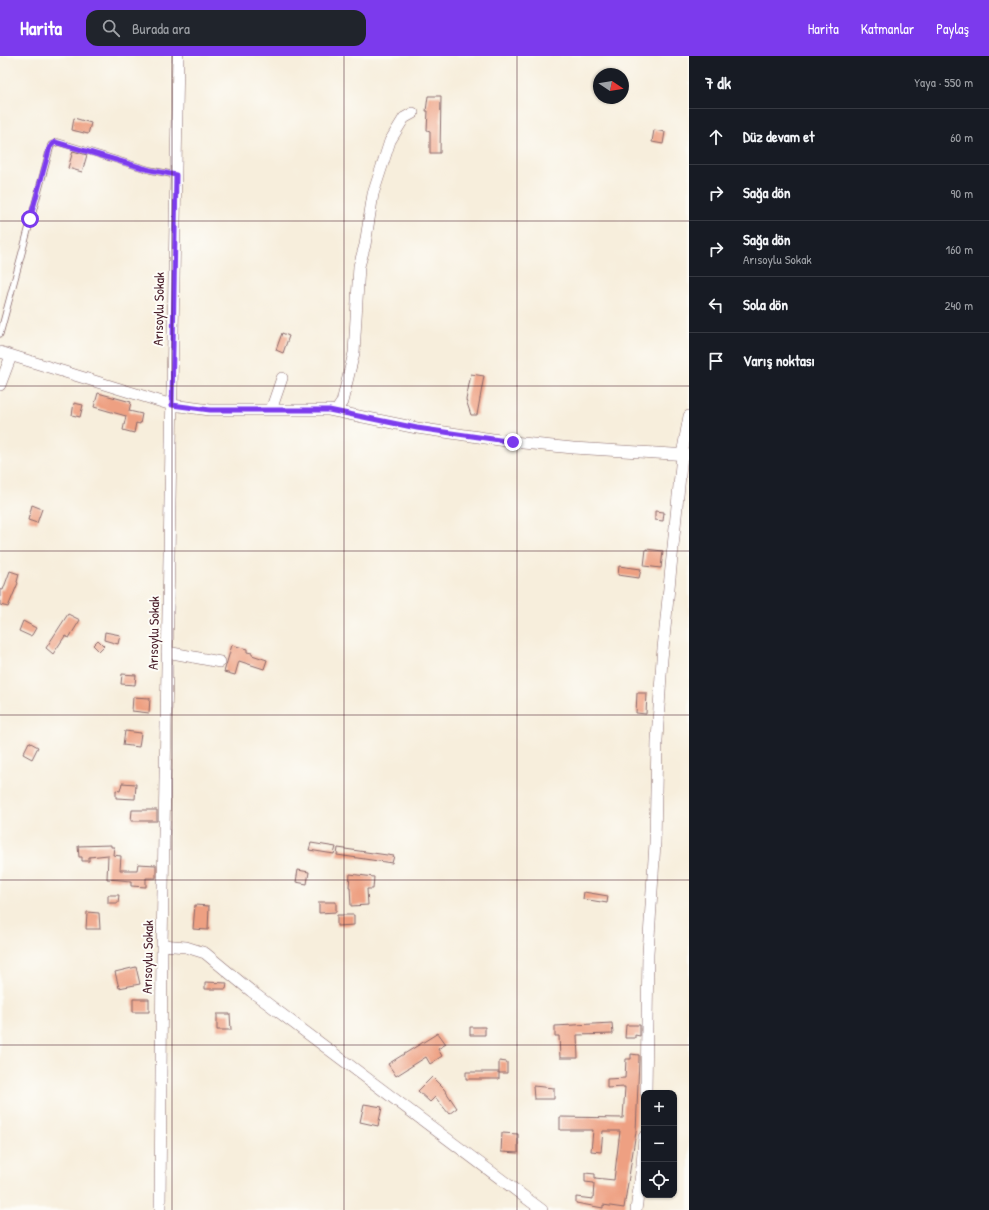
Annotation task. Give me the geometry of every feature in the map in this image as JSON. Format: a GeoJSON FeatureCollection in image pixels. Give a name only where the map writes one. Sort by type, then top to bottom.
{"type":"FeatureCollection","features":[{"type":"Feature","properties":{"kind":"street","name":"Arısoylu Sokak"},"geometry":{"type":"LineString","coordinates":[[160,1210],[162,945],[178,56]]}},
{"type":"Feature","properties":{"kind":"street"},"geometry":{"type":"LineString","coordinates":[[336,412],[342,402],[354,353],[359,266],[365,245],[373,194],[390,141],[404,118],[413,114]]}},
{"type":"Feature","properties":{"kind":"street"},"geometry":{"type":"LineString","coordinates":[[0,385],[5,354],[172,405],[210,410],[329,410],[417,428],[513,442],[573,448],[686,455]]}},
{"type":"Feature","properties":{"kind":"street"},"geometry":{"type":"LineString","coordinates":[[271,410],[282,378]]}},
{"type":"Feature","properties":{"kind":"street"},"geometry":{"type":"LineString","coordinates":[[646,1090],[648,953],[655,843],[657,740],[662,659],[686,455],[689,416]]}},
{"type":"Feature","properties":{"kind":"street"},"geometry":{"type":"LineString","coordinates":[[167,652],[220,662]]}},
{"type":"Feature","properties":{"kind":"street"},"geometry":{"type":"LineString","coordinates":[[162,945],[186,947],[205,953],[251,991],[542,1210]]}},
{"type":"Feature","properties":{"kind":"street"},"geometry":{"type":"LineString","coordinates":[[636,1210],[642,1162]]}},
{"type":"Feature","properties":{"kind":"lane"},"geometry":{"type":"LineString","coordinates":[[0,334],[51,145],[58,142],[150,170],[176,175]]}},
{"type":"Feature","properties":{"kind":"building"},"geometry":{"type":"Polygon","coordinates":[[[428,96],[441,96],[440,153],[430,153],[430,131],[427,130],[428,111],[426,111],[428,96]]]}},
{"type":"Feature","properties":{"kind":"building"},"geometry":{"type":"Polygon","coordinates":[[[74,118],[91,123],[88,134],[72,130],[74,118]]]}},
{"type":"Feature","properties":{"kind":"building"},"geometry":{"type":"Polygon","coordinates":[[[654,130],[665,132],[663,144],[652,142],[654,130]]]}},
{"type":"Feature","properties":{"kind":"building"},"geometry":{"type":"Polygon","coordinates":[[[73,151],[87,155],[82,172],[68,168],[73,151]]]}},
{"type":"Feature","properties":{"kind":"building"},"geometry":{"type":"Polygon","coordinates":[[[282,333],[289,336],[283,353],[276,350],[282,333]]]}},
{"type":"Feature","properties":{"kind":"building"},"geometry":{"type":"Polygon","coordinates":[[[471,374],[484,376],[477,415],[471,415],[466,400],[471,374]]]}},
{"type":"Feature","properties":{"kind":"building"},"geometry":{"type":"Polygon","coordinates":[[[98,393],[131,402],[129,411],[142,414],[140,424],[136,423],[134,433],[123,430],[126,416],[94,407],[98,393]]]}},
{"type":"Feature","properties":{"kind":"building"},"geometry":{"type":"Polygon","coordinates":[[[74,403],[83,405],[80,417],[72,415],[74,403]]]}},
{"type":"Feature","properties":{"kind":"building"},"geometry":{"type":"Polygon","coordinates":[[[32,505],[42,509],[37,523],[28,520],[32,505]]]}},
{"type":"Feature","properties":{"kind":"building"},"geometry":{"type":"Polygon","coordinates":[[[655,511],[664,512],[663,521],[655,520],[655,511]]]}},
{"type":"Feature","properties":{"kind":"building"},"geometry":{"type":"Polygon","coordinates":[[[646,549],[663,551],[661,568],[644,566],[646,549]]]}},
{"type":"Feature","properties":{"kind":"building"},"geometry":{"type":"Polygon","coordinates":[[[619,566],[641,569],[639,578],[618,575],[619,566]]]}},
{"type":"Feature","properties":{"kind":"building"},"geometry":{"type":"Polygon","coordinates":[[[10,571],[19,574],[18,583],[8,607],[0,605],[0,589],[3,590],[10,571]]]}},
{"type":"Feature","properties":{"kind":"building"},"geometry":{"type":"Polygon","coordinates":[[[68,614],[80,620],[69,638],[65,636],[53,654],[46,648],[68,614]]]}},
{"type":"Feature","properties":{"kind":"building"},"geometry":{"type":"Polygon","coordinates":[[[23,621],[36,628],[32,635],[30,636],[19,631],[23,621]]]}},
{"type":"Feature","properties":{"kind":"building"},"geometry":{"type":"Polygon","coordinates":[[[105,632],[120,635],[118,644],[104,640],[105,632]]]}},
{"type":"Feature","properties":{"kind":"building"},"geometry":{"type":"Polygon","coordinates":[[[98,640],[104,646],[99,651],[93,645],[98,640]]]}},
{"type":"Feature","properties":{"kind":"building"},"geometry":{"type":"Polygon","coordinates":[[[232,645],[247,649],[247,652],[252,653],[252,655],[267,660],[264,669],[239,661],[235,675],[224,672],[232,645]]]}},
{"type":"Feature","properties":{"kind":"building"},"geometry":{"type":"Polygon","coordinates":[[[122,674],[136,675],[135,685],[121,684],[122,674]]]}},
{"type":"Feature","properties":{"kind":"building"},"geometry":{"type":"Polygon","coordinates":[[[637,693],[647,693],[646,714],[636,713],[637,693]]]}},
{"type":"Feature","properties":{"kind":"building"},"geometry":{"type":"Polygon","coordinates":[[[133,697],[150,698],[149,713],[132,711],[133,697]]]}},
{"type":"Feature","properties":{"kind":"building"},"geometry":{"type":"Polygon","coordinates":[[[125,731],[141,733],[139,747],[123,745],[125,731]]]}},
{"type":"Feature","properties":{"kind":"building"},"geometry":{"type":"Polygon","coordinates":[[[29,742],[38,747],[32,759],[23,754],[29,742]]]}},
{"type":"Feature","properties":{"kind":"building"},"geometry":{"type":"Polygon","coordinates":[[[122,783],[136,784],[135,799],[116,798],[116,790],[120,791],[122,783]]]}},
{"type":"Feature","properties":{"kind":"building"},"geometry":{"type":"Polygon","coordinates":[[[132,810],[157,810],[157,821],[131,821],[132,810]]]}},
{"type":"Feature","properties":{"kind":"building"},"geometry":{"type":"Polygon","coordinates":[[[311,843],[336,847],[334,854],[309,850],[311,843]]]}},
{"type":"Feature","properties":{"kind":"building"},"geometry":{"type":"Polygon","coordinates":[[[111,845],[111,847],[114,847],[113,855],[121,856],[120,870],[137,870],[138,864],[156,865],[156,878],[146,878],[146,887],[131,886],[131,881],[107,879],[108,855],[89,857],[89,861],[82,861],[82,857],[79,857],[78,846],[111,845]]]}},
{"type":"Feature","properties":{"kind":"building"},"geometry":{"type":"Polygon","coordinates":[[[338,848],[394,856],[392,863],[337,855],[338,848]]]}},
{"type":"Feature","properties":{"kind":"building"},"geometry":{"type":"Polygon","coordinates":[[[298,870],[309,872],[307,884],[296,882],[298,870]]]}},
{"type":"Feature","properties":{"kind":"building"},"geometry":{"type":"Polygon","coordinates":[[[350,874],[374,877],[373,889],[367,889],[368,905],[351,906],[349,887],[350,874]]]}},
{"type":"Feature","properties":{"kind":"building"},"geometry":{"type":"Polygon","coordinates":[[[584,892],[608,896],[607,903],[583,899],[584,892]]]}},
{"type":"Feature","properties":{"kind":"building"},"geometry":{"type":"Polygon","coordinates":[[[108,895],[119,895],[118,903],[108,903],[108,895]]]}},
{"type":"Feature","properties":{"kind":"building"},"geometry":{"type":"Polygon","coordinates":[[[319,902],[336,902],[336,912],[319,913],[319,902]]]}},
{"type":"Feature","properties":{"kind":"building"},"geometry":{"type":"Polygon","coordinates":[[[195,905],[209,906],[208,930],[193,929],[195,905]]]}},
{"type":"Feature","properties":{"kind":"building"},"geometry":{"type":"Polygon","coordinates":[[[87,912],[99,913],[100,929],[86,929],[87,912]]]}},
{"type":"Feature","properties":{"kind":"building"},"geometry":{"type":"Polygon","coordinates":[[[337,915],[354,915],[354,925],[337,926],[337,915]]]}},
{"type":"Feature","properties":{"kind":"building"},"geometry":{"type":"Polygon","coordinates":[[[136,967],[140,984],[119,988],[115,972],[136,967]]]}},
{"type":"Feature","properties":{"kind":"building"},"geometry":{"type":"Polygon","coordinates":[[[205,982],[227,983],[226,989],[205,989],[205,982]]]}},
{"type":"Feature","properties":{"kind":"building"},"geometry":{"type":"Polygon","coordinates":[[[133,999],[149,999],[149,1012],[133,1012],[133,999]]]}},
{"type":"Feature","properties":{"kind":"building"},"geometry":{"type":"Polygon","coordinates":[[[217,1014],[230,1014],[231,1030],[217,1030],[217,1014]]]}},
{"type":"Feature","properties":{"kind":"building"},"geometry":{"type":"Polygon","coordinates":[[[612,1023],[613,1034],[577,1035],[578,1058],[560,1058],[559,1036],[555,1036],[555,1026],[612,1023]]]}},
{"type":"Feature","properties":{"kind":"building"},"geometry":{"type":"Polygon","coordinates":[[[626,1025],[640,1025],[640,1036],[635,1035],[635,1038],[625,1038],[626,1025]]]}},
{"type":"Feature","properties":{"kind":"building"},"geometry":{"type":"Polygon","coordinates":[[[470,1027],[485,1027],[485,1035],[470,1035],[470,1027]]]}},
{"type":"Feature","properties":{"kind":"building"},"geometry":{"type":"Polygon","coordinates":[[[438,1033],[446,1044],[438,1049],[442,1056],[430,1064],[426,1057],[396,1076],[388,1064],[438,1033]]]}},
{"type":"Feature","properties":{"kind":"building"},"geometry":{"type":"Polygon","coordinates":[[[631,1054],[639,1055],[636,1132],[624,1208],[603,1205],[603,1208],[576,1203],[576,1197],[593,1199],[594,1183],[585,1182],[585,1173],[595,1174],[595,1178],[614,1180],[620,1131],[603,1131],[601,1152],[591,1151],[593,1130],[560,1130],[560,1117],[623,1118],[625,1087],[607,1088],[607,1079],[625,1078],[626,1059],[631,1059],[631,1054]]]}},
{"type":"Feature","properties":{"kind":"building"},"geometry":{"type":"Polygon","coordinates":[[[499,1061],[507,1062],[507,1073],[499,1073],[499,1061]]]}},
{"type":"Feature","properties":{"kind":"building"},"geometry":{"type":"Polygon","coordinates":[[[466,1072],[499,1072],[499,1079],[466,1079],[466,1072]]]}},
{"type":"Feature","properties":{"kind":"building"},"geometry":{"type":"Polygon","coordinates":[[[432,1077],[444,1089],[457,1108],[449,1114],[435,1097],[430,1102],[418,1091],[432,1077]]]}},
{"type":"Feature","properties":{"kind":"building"},"geometry":{"type":"Polygon","coordinates":[[[533,1086],[554,1088],[554,1099],[534,1099],[533,1086]]]}},
{"type":"Feature","properties":{"kind":"building"},"geometry":{"type":"Polygon","coordinates":[[[364,1104],[382,1107],[378,1126],[360,1122],[364,1104]]]}},
{"type":"Feature","properties":{"kind":"building"},"geometry":{"type":"Polygon","coordinates":[[[502,1133],[518,1134],[518,1153],[501,1152],[502,1133]]]}},
{"type":"Feature","properties":{"kind":"route"},"geometry":{"type":"LineString","coordinates":[[30,219],[50,147],[55,142],[102,155],[120,162],[176,175],[172,405],[210,410],[329,410],[417,428],[513,442]]}}]}
